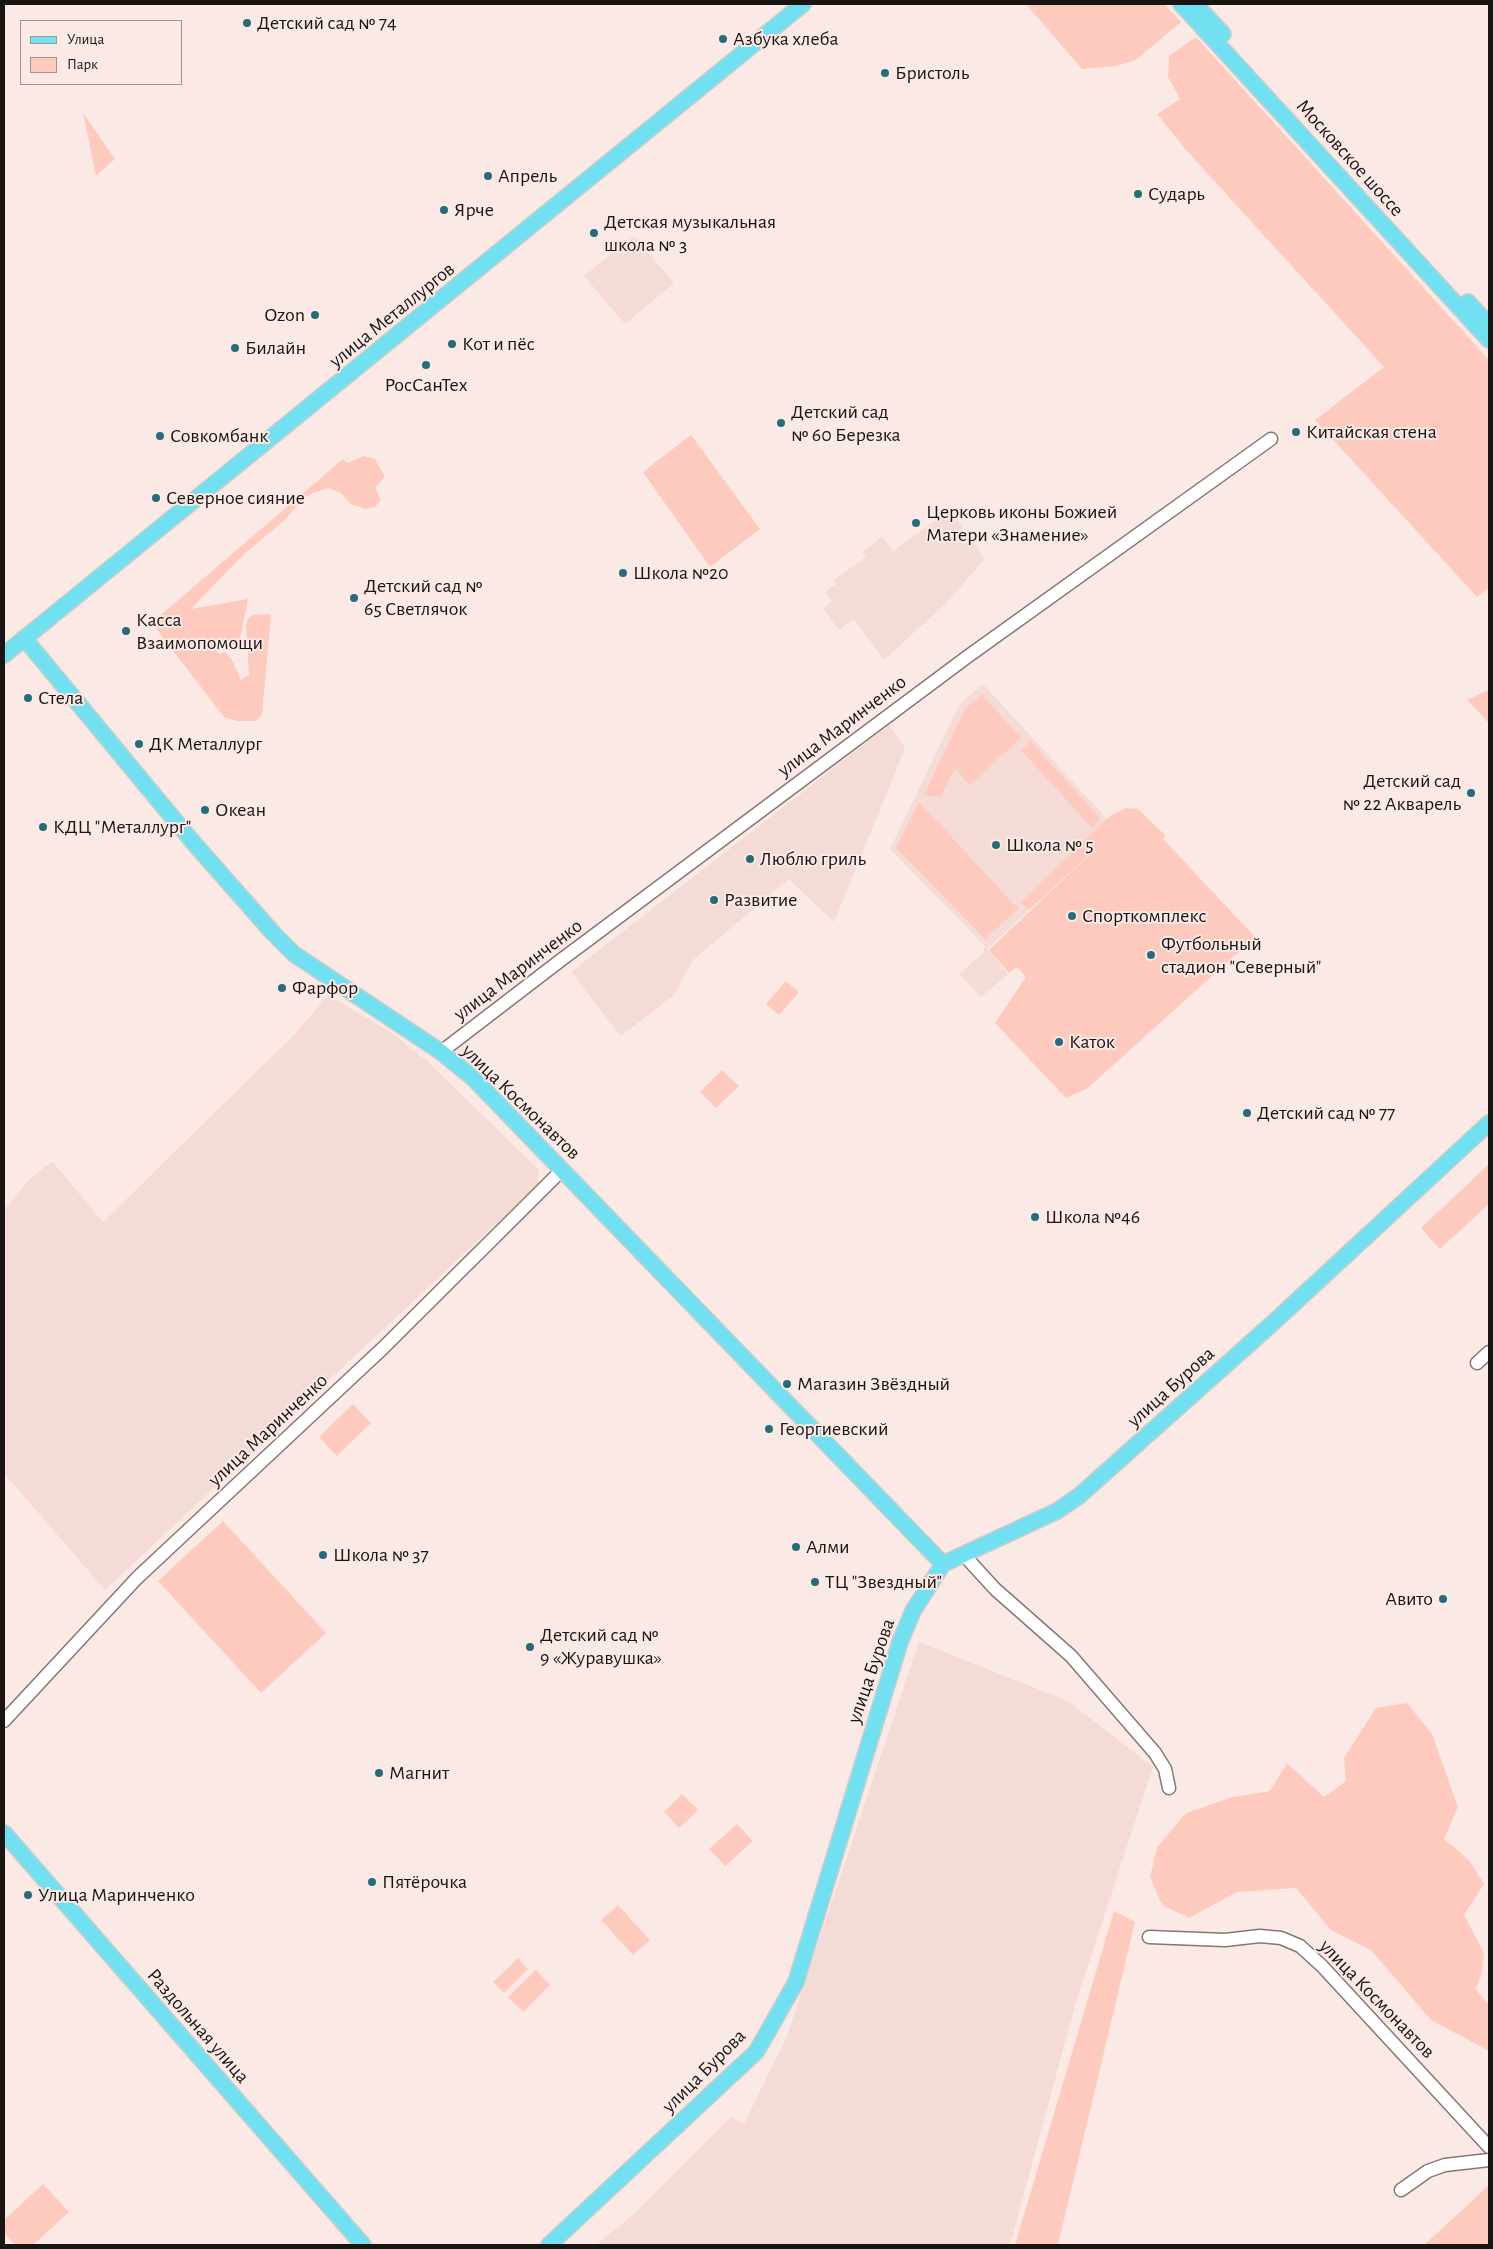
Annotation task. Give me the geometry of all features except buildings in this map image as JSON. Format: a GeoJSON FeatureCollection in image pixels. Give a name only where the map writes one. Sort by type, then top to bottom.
{"type":"FeatureCollection","features":[{"type":"Feature","properties":{"kind":"main road","name":"улица Металлургов"},"geometry":{"type":"LineString","coordinates":[[4,654],[803,4]]}},
{"type":"Feature","properties":{"kind":"main road","name":"Московское шоссе"},"geometry":{"type":"LineString","coordinates":[[1181,4],[1489,340]]}},
{"type":"Feature","properties":{"kind":"main road","name":"Московское шоссе"},"geometry":{"type":"LineString","coordinates":[[1195,4],[1489,325]]}},
{"type":"Feature","properties":{"kind":"main road","name":"улица Космонавтов"},"geometry":{"type":"LineString","coordinates":[[24,638],[192,841],[273,933],[294,954],[441,1052],[473,1078],[943,1564]]}},
{"type":"Feature","properties":{"kind":"main road","name":"улица Бурова"},"geometry":{"type":"LineString","coordinates":[[549,2245],[759,2047],[796,1982],[900,1642],[913,1611],[943,1564],[1057,1511],[1079,1496],[1275,1321],[1489,1123]]}},
{"type":"Feature","properties":{"kind":"main road","name":"Раздольная улица"},"geometry":{"type":"LineString","coordinates":[[4,1833],[363,2245]]}},
{"type":"Feature","properties":{"kind":"street","name":"улица Маринченко"},"geometry":{"type":"LineString","coordinates":[[441,1052],[555,964],[967,657],[1271,439]]}},
{"type":"Feature","properties":{"kind":"street","name":"улица Маринченко"},"geometry":{"type":"LineString","coordinates":[[4,1721],[137,1578],[383,1348],[562,1170]]}},
{"type":"Feature","properties":{"kind":"street"},"geometry":{"type":"LineString","coordinates":[[1477,1363],[1489,1352]]}},
{"type":"Feature","properties":{"kind":"street"},"geometry":{"type":"LineString","coordinates":[[963,1554],[995,1589],[1071,1656],[1155,1753],[1165,1769],[1169,1788]]}},
{"type":"Feature","properties":{"kind":"street","name":"улица Космонавтов"},"geometry":{"type":"LineString","coordinates":[[1149,1937],[1225,1940],[1260,1936],[1280,1938],[1300,1946],[1322,1966],[1489,2147]]}},
{"type":"Feature","properties":{"kind":"street"},"geometry":{"type":"LineString","coordinates":[[1401,2190],[1428,2171],[1445,2165],[1489,2160]]}},
{"type":"Feature","properties":{"kind":"shaded area"},"geometry":{"type":"Polygon","coordinates":[[[634,236],[674,283],[625,324],[584,276],[634,236]]]}},
{"type":"Feature","properties":{"kind":"shaded area"},"geometry":{"type":"Polygon","coordinates":[[[950,510],[985,559],[944,605],[884,660],[854,619],[839,630],[823,608],[832,602],[825,592],[836,584],[834,580],[866,557],[862,552],[882,537],[893,551],[950,510]]]}},
{"type":"Feature","properties":{"kind":"shaded area","name":"Школа № 5"},"geometry":{"type":"Polygon","coordinates":[[[983,684],[1116,829],[987,949],[1008,974],[981,997],[959,974],[983,953],[985,946],[890,849],[960,704],[983,684]]]}},
{"type":"Feature","properties":{"kind":"shaded area","name":"Развитие"},"geometry":{"type":"Polygon","coordinates":[[[889,725],[905,748],[834,922],[789,879],[693,960],[674,995],[621,1036],[571,972],[889,725]]]}},
{"type":"Feature","properties":{"kind":"shaded area"},"geometry":{"type":"Polygon","coordinates":[[[328,995],[390,1032],[427,1061],[539,1170],[538,1184],[105,1590],[4,1473],[4,1210],[28,1181],[52,1161],[103,1222],[296,1033],[328,995]]]}},
{"type":"Feature","properties":{"kind":"shaded area"},"geometry":{"type":"Polygon","coordinates":[[[919,1642],[1068,1701],[1153,1767],[1076,2002],[1010,2245],[596,2245],[634,2214],[731,2117],[744,2124],[787,2036],[919,1642]]]}},
{"type":"Feature","properties":{"kind":"green space"},"geometry":{"type":"Polygon","coordinates":[[[1026,4],[1164,4],[1181,22],[1136,60],[1116,66],[1082,69],[1026,4]]]}},
{"type":"Feature","properties":{"kind":"green space"},"geometry":{"type":"Polygon","coordinates":[[[1196,37],[1489,360],[1489,587],[1477,597],[1315,420],[1384,367],[1186,150],[1157,114],[1180,99],[1168,77],[1169,56],[1196,37]]]}},
{"type":"Feature","properties":{"kind":"green space"},"geometry":{"type":"Polygon","coordinates":[[[83,113],[115,159],[96,176],[83,113]]]}},
{"type":"Feature","properties":{"kind":"green space"},"geometry":{"type":"Polygon","coordinates":[[[691,435],[760,529],[710,567],[643,472],[691,435]]]}},
{"type":"Feature","properties":{"kind":"green space"},"geometry":{"type":"Polygon","coordinates":[[[364,456],[375,459],[385,477],[375,488],[381,500],[375,507],[365,509],[351,504],[341,493],[328,488],[312,493],[300,502],[285,520],[244,554],[191,609],[248,599],[239,644],[210,646],[220,654],[225,652],[231,658],[241,680],[249,675],[246,625],[249,617],[271,614],[262,715],[255,721],[237,721],[224,717],[157,630],[156,619],[343,459],[348,463],[364,456]]]}},
{"type":"Feature","properties":{"kind":"green space"},"geometry":{"type":"Polygon","coordinates":[[[1489,690],[1489,723],[1467,700],[1489,690]]]}},
{"type":"Feature","properties":{"kind":"green space"},"geometry":{"type":"Polygon","coordinates":[[[982,695],[1021,738],[969,785],[955,768],[940,797],[924,795],[965,709],[982,695]]]}},
{"type":"Feature","properties":{"kind":"green space"},"geometry":{"type":"Polygon","coordinates":[[[1030,741],[1101,819],[1092,828],[1021,750],[1030,741]]]}},
{"type":"Feature","properties":{"kind":"green space"},"geometry":{"type":"Polygon","coordinates":[[[919,802],[1018,909],[985,939],[896,848],[919,802]]]}},
{"type":"Feature","properties":{"kind":"green space"},"geometry":{"type":"Polygon","coordinates":[[[1126,808],[1138,809],[1166,836],[1163,839],[1255,937],[1088,1088],[1066,1098],[995,1023],[1026,977],[1017,967],[1009,973],[989,950],[1105,840],[1029,910],[1021,902],[1110,816],[1126,808]]]}},
{"type":"Feature","properties":{"kind":"green space"},"geometry":{"type":"Polygon","coordinates":[[[786,981],[799,992],[779,1015],[766,1004],[786,981]]]}},
{"type":"Feature","properties":{"kind":"green space"},"geometry":{"type":"Polygon","coordinates":[[[722,1070],[739,1086],[716,1108],[700,1092],[722,1070]]]}},
{"type":"Feature","properties":{"kind":"green space"},"geometry":{"type":"Polygon","coordinates":[[[1489,1164],[1489,1204],[1440,1249],[1421,1228],[1489,1164]]]}},
{"type":"Feature","properties":{"kind":"green space"},"geometry":{"type":"Polygon","coordinates":[[[353,1404],[371,1423],[337,1456],[319,1437],[353,1404]]]}},
{"type":"Feature","properties":{"kind":"green space"},"geometry":{"type":"Polygon","coordinates":[[[223,1521],[326,1633],[261,1693],[158,1581],[223,1521]]]}},
{"type":"Feature","properties":{"kind":"green space"},"geometry":{"type":"Polygon","coordinates":[[[1407,1703],[1432,1734],[1458,1807],[1444,1839],[1469,1860],[1484,1884],[1464,1915],[1484,1953],[1481,1976],[1476,1989],[1489,2006],[1489,2051],[1431,2020],[1371,1950],[1331,1930],[1296,1888],[1237,1892],[1189,1918],[1162,1905],[1150,1877],[1157,1847],[1186,1813],[1233,1797],[1270,1791],[1287,1763],[1324,1797],[1346,1781],[1344,1758],[1376,1708],[1407,1703]]]}},
{"type":"Feature","properties":{"kind":"green space"},"geometry":{"type":"Polygon","coordinates":[[[682,1794],[698,1810],[679,1828],[664,1812],[682,1794]]]}},
{"type":"Feature","properties":{"kind":"green space"},"geometry":{"type":"Polygon","coordinates":[[[737,1824],[753,1841],[725,1866],[709,1849],[737,1824]]]}},
{"type":"Feature","properties":{"kind":"green space"},"geometry":{"type":"Polygon","coordinates":[[[618,1905],[650,1940],[633,1955],[601,1920],[618,1905]]]}},
{"type":"Feature","properties":{"kind":"green space"},"geometry":{"type":"Polygon","coordinates":[[[1114,1911],[1135,1922],[1058,2245],[1015,2245],[1114,1911]]]}},
{"type":"Feature","properties":{"kind":"green space"},"geometry":{"type":"Polygon","coordinates":[[[518,1958],[528,1969],[504,1993],[493,1982],[518,1958]]]}},
{"type":"Feature","properties":{"kind":"green space"},"geometry":{"type":"Polygon","coordinates":[[[536,1970],[550,1985],[523,2012],[508,1997],[536,1970]]]}},
{"type":"Feature","properties":{"kind":"green space"},"geometry":{"type":"Polygon","coordinates":[[[43,2184],[69,2212],[33,2245],[15,2245],[4,2233],[4,2220],[43,2184]]]}},
{"type":"Feature","properties":{"kind":"green space"},"geometry":{"type":"Polygon","coordinates":[[[1489,2185],[1489,2245],[1424,2245],[1459,2213],[1489,2185]]]}},
{"type":"Feature","properties":{"kind":"place","name":"Детский сад № 74"},"geometry":{"type":"Point","coordinates":[247,23]}},
{"type":"Feature","properties":{"kind":"place","name":"Азбука хлеба"},"geometry":{"type":"Point","coordinates":[723,39]}},
{"type":"Feature","properties":{"kind":"place","name":"Бристоль"},"geometry":{"type":"Point","coordinates":[885,73]}},
{"type":"Feature","properties":{"kind":"place","name":"Апрель"},"geometry":{"type":"Point","coordinates":[488,176]}},
{"type":"Feature","properties":{"kind":"place","name":"Сударь"},"geometry":{"type":"Point","coordinates":[1138,194]}},
{"type":"Feature","properties":{"kind":"place","name":"Ярче"},"geometry":{"type":"Point","coordinates":[444,210]}},
{"type":"Feature","properties":{"kind":"place","name":"Детская музыкальная школа № 3"},"geometry":{"type":"Point","coordinates":[594,233]}},
{"type":"Feature","properties":{"kind":"place","name":"Ozon"},"geometry":{"type":"Point","coordinates":[315,315]}},
{"type":"Feature","properties":{"kind":"place","name":"Кот и пёс"},"geometry":{"type":"Point","coordinates":[452,344]}},
{"type":"Feature","properties":{"kind":"place","name":"Билайн"},"geometry":{"type":"Point","coordinates":[235,348]}},
{"type":"Feature","properties":{"kind":"place","name":"РосСанТех"},"geometry":{"type":"Point","coordinates":[426,365]}},
{"type":"Feature","properties":{"kind":"place","name":"Детский сад № 60 Березка"},"geometry":{"type":"Point","coordinates":[781,423]}},
{"type":"Feature","properties":{"kind":"place","name":"Китайская стена"},"geometry":{"type":"Point","coordinates":[1296,432]}},
{"type":"Feature","properties":{"kind":"place","name":"Совкомбанк"},"geometry":{"type":"Point","coordinates":[160,436]}},
{"type":"Feature","properties":{"kind":"place","name":"Северное сияние"},"geometry":{"type":"Point","coordinates":[156,498]}},
{"type":"Feature","properties":{"kind":"place","name":"Церковь иконы Божией Матери «Знамение»"},"geometry":{"type":"Point","coordinates":[916,523]}},
{"type":"Feature","properties":{"kind":"place","name":"Школа №20"},"geometry":{"type":"Point","coordinates":[623,573]}},
{"type":"Feature","properties":{"kind":"place","name":"Детский сад № 65 Светлячок"},"geometry":{"type":"Point","coordinates":[354,598]}},
{"type":"Feature","properties":{"kind":"place","name":"Касса Взаимопомощи"},"geometry":{"type":"Point","coordinates":[126,631]}},
{"type":"Feature","properties":{"kind":"place","name":"Стела"},"geometry":{"type":"Point","coordinates":[28,698]}},
{"type":"Feature","properties":{"kind":"place","name":"ДК Металлург"},"geometry":{"type":"Point","coordinates":[139,744]}},
{"type":"Feature","properties":{"kind":"place","name":"Детский сад № 22 Акварель"},"geometry":{"type":"Point","coordinates":[1471,793]}},
{"type":"Feature","properties":{"kind":"place","name":"Океан"},"geometry":{"type":"Point","coordinates":[205,810]}},
{"type":"Feature","properties":{"kind":"place","name":"КДЦ \"Металлург\""},"geometry":{"type":"Point","coordinates":[43,827]}},
{"type":"Feature","properties":{"kind":"place","name":"Школа № 5"},"geometry":{"type":"Point","coordinates":[996,845]}},
{"type":"Feature","properties":{"kind":"place","name":"Люблю гриль"},"geometry":{"type":"Point","coordinates":[750,859]}},
{"type":"Feature","properties":{"kind":"place","name":"Развитие"},"geometry":{"type":"Point","coordinates":[714,900]}},
{"type":"Feature","properties":{"kind":"place","name":"Спорткомплекс"},"geometry":{"type":"Point","coordinates":[1072,916]}},
{"type":"Feature","properties":{"kind":"place","name":"Футбольный стадион \"Северный\""},"geometry":{"type":"Point","coordinates":[1151,955]}},
{"type":"Feature","properties":{"kind":"place","name":"Фарфор"},"geometry":{"type":"Point","coordinates":[282,988]}},
{"type":"Feature","properties":{"kind":"place","name":"Каток"},"geometry":{"type":"Point","coordinates":[1059,1042]}},
{"type":"Feature","properties":{"kind":"place","name":"Детский сад № 77"},"geometry":{"type":"Point","coordinates":[1247,1113]}},
{"type":"Feature","properties":{"kind":"place","name":"Школа №46"},"geometry":{"type":"Point","coordinates":[1035,1217]}},
{"type":"Feature","properties":{"kind":"place","name":"Магазин Звёздный"},"geometry":{"type":"Point","coordinates":[787,1384]}},
{"type":"Feature","properties":{"kind":"place","name":"Георгиевский"},"geometry":{"type":"Point","coordinates":[769,1429]}},
{"type":"Feature","properties":{"kind":"place","name":"Алми"},"geometry":{"type":"Point","coordinates":[796,1547]}},
{"type":"Feature","properties":{"kind":"place","name":"Школа № 37"},"geometry":{"type":"Point","coordinates":[323,1555]}},
{"type":"Feature","properties":{"kind":"place","name":"ТЦ \"Звездный\""},"geometry":{"type":"Point","coordinates":[815,1582]}},
{"type":"Feature","properties":{"kind":"place","name":"Авито"},"geometry":{"type":"Point","coordinates":[1443,1599]}},
{"type":"Feature","properties":{"kind":"place","name":"Детский сад № 9 «Журавушка»"},"geometry":{"type":"Point","coordinates":[530,1647]}},
{"type":"Feature","properties":{"kind":"place","name":"Магнит"},"geometry":{"type":"Point","coordinates":[379,1773]}},
{"type":"Feature","properties":{"kind":"place","name":"Пятёрочка"},"geometry":{"type":"Point","coordinates":[372,1882]}},
{"type":"Feature","properties":{"kind":"place","name":"Улица Маринченко"},"geometry":{"type":"Point","coordinates":[28,1895]}}]}
